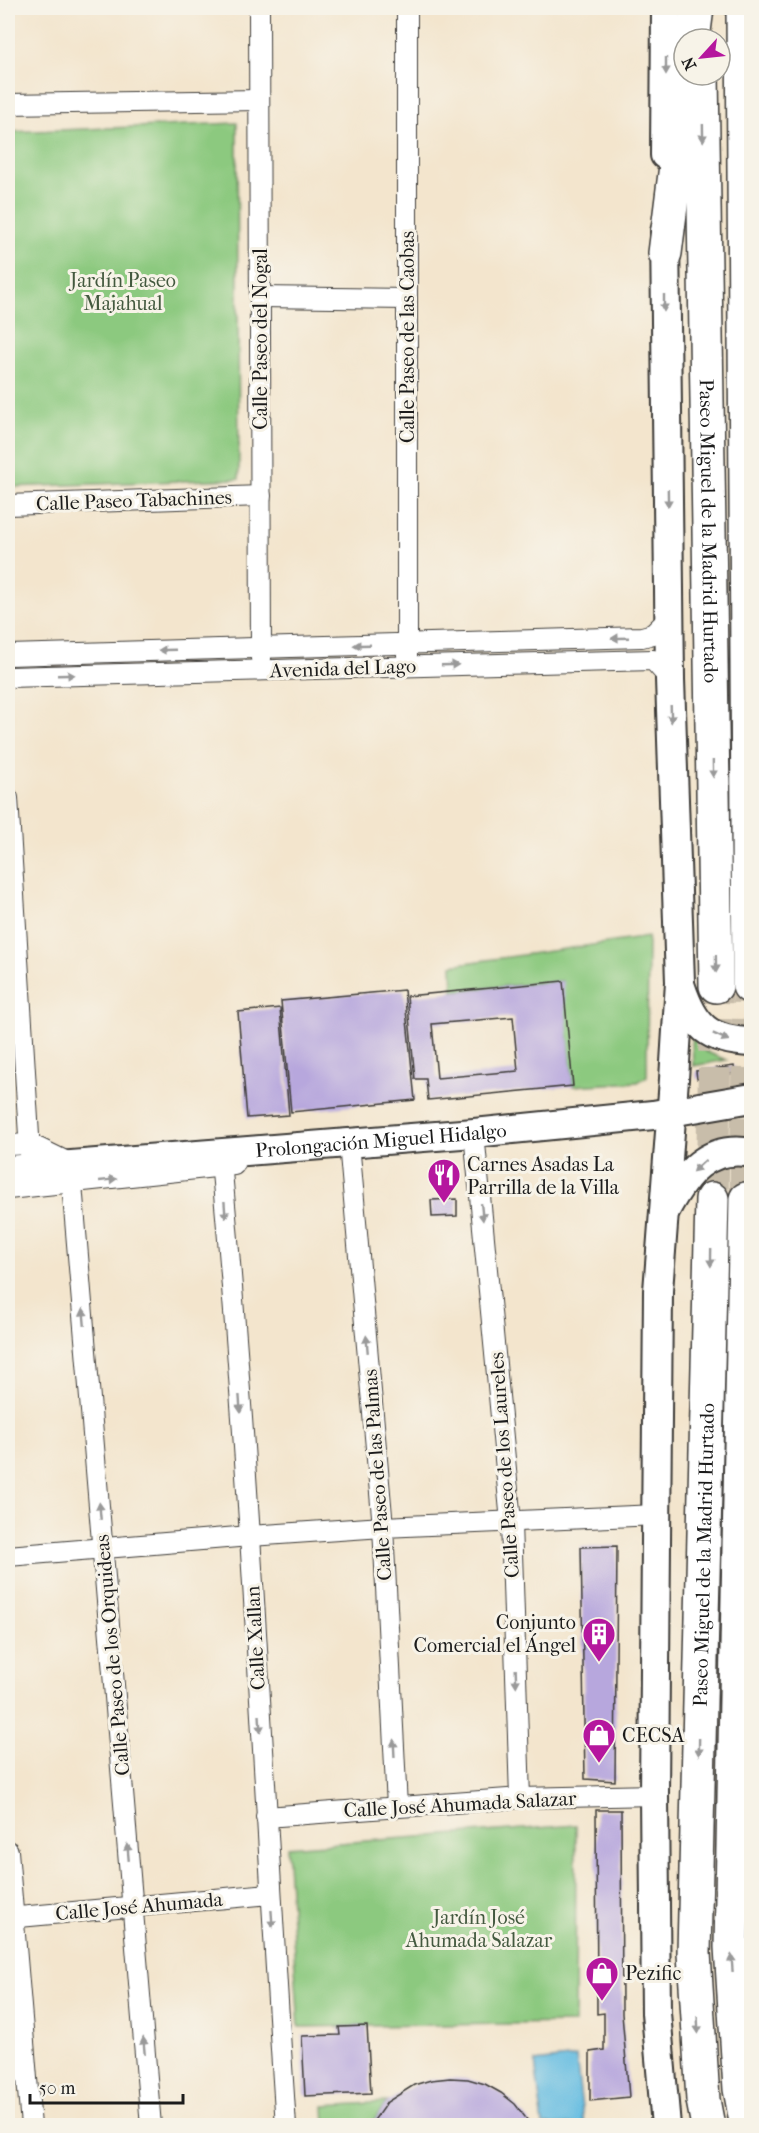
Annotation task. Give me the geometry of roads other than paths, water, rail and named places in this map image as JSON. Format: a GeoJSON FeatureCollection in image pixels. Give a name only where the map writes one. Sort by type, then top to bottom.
{"type":"FeatureCollection","features":[{"type":"Feature","properties":{"kind":"highway"},"geometry":{"type":"LineString","coordinates":[[695,27],[697,8]]}},
{"type":"Feature","properties":{"kind":"highway"},"geometry":{"type":"LineString","coordinates":[[702,8],[702,27]]}},
{"type":"Feature","properties":{"kind":"highway","name":"Paseo Miguel de la Madrid Hurtado"},"geometry":{"type":"LineString","coordinates":[[742,8],[749,986]]}},
{"type":"Feature","properties":{"kind":"highway"},"geometry":{"type":"LineString","coordinates":[[664,253],[685,87]]}},
{"type":"Feature","properties":{"kind":"highway","name":"Paseo Miguel de la Madrid Hurtado"},"geometry":{"type":"LineString","coordinates":[[702,87],[716,986]]}},
{"type":"Feature","properties":{"kind":"highway","name":"Paseo Miguel de la Madrid Hurtado"},"geometry":{"type":"LineString","coordinates":[[708,2126],[703,2100],[694,1953],[712,1199]]}},
{"type":"Feature","properties":{"kind":"highway","name":"Paseo Miguel de la Madrid Hurtado"},"geometry":{"type":"LineString","coordinates":[[746,1199],[730,1947],[740,2089],[747,2126]]}},
{"type":"Feature","properties":{"kind":"street","name":"Calle Paseo del Nogal"},"geometry":{"type":"LineString","coordinates":[[259,8],[261,670]]}},
{"type":"Feature","properties":{"kind":"street","name":"Calle Paseo de las Caobas"},"geometry":{"type":"LineString","coordinates":[[407,8],[407,666]]}},
{"type":"Feature","properties":{"kind":"street"},"geometry":{"type":"LineString","coordinates":[[666,8],[664,253],[671,616],[670,679],[680,982],[658,1291],[654,1795],[656,2013],[666,2126]]}},
{"type":"Feature","properties":{"kind":"street"},"geometry":{"type":"LineString","coordinates":[[8,104],[259,100]]}},
{"type":"Feature","properties":{"kind":"street"},"geometry":{"type":"LineString","coordinates":[[260,297],[407,299]]}},
{"type":"Feature","properties":{"kind":"street","name":"Calle Paseo Tabachines"},"geometry":{"type":"LineString","coordinates":[[8,505],[261,496]]}},
{"type":"Feature","properties":{"kind":"street","name":"Avenida del Lago"},"geometry":{"type":"LineString","coordinates":[[8,655],[642,637],[653,634],[671,616]]}},
{"type":"Feature","properties":{"kind":"street"},"geometry":{"type":"LineString","coordinates":[[486,641],[488,664]]}},
{"type":"Feature","properties":{"kind":"street","name":"Avenida del Lago"},"geometry":{"type":"LineString","coordinates":[[8,677],[653,660],[670,679]]}},
{"type":"Feature","properties":{"kind":"street"},"geometry":{"type":"LineString","coordinates":[[8,798],[23,1160]]}},
{"type":"Feature","properties":{"kind":"street"},"geometry":{"type":"LineString","coordinates":[[680,982],[689,1012],[706,1030],[732,1042],[752,1042]]}},
{"type":"Feature","properties":{"kind":"street","name":"Prolongación Miguel Hidalgo"},"geometry":{"type":"LineString","coordinates":[[23,1160],[72,1174],[342,1144],[474,1133],[671,1112],[752,1098]]}},
{"type":"Feature","properties":{"kind":"street","name":"Calle Paseo de los Laureles"},"geometry":{"type":"LineString","coordinates":[[474,1133],[512,1522],[520,1798]]}},
{"type":"Feature","properties":{"kind":"street","name":"Calle Paseo de las Palmas"},"geometry":{"type":"LineString","coordinates":[[342,1144],[383,1527],[397,1807]]}},
{"type":"Feature","properties":{"kind":"street"},"geometry":{"type":"LineString","coordinates":[[8,1145],[23,1160]]}},
{"type":"Feature","properties":{"kind":"street"},"geometry":{"type":"LineString","coordinates":[[665,1212],[681,1181],[708,1157],[737,1150],[752,1153]]}},
{"type":"Feature","properties":{"kind":"street","name":"Calle Xallan"},"geometry":{"type":"LineString","coordinates":[[221,1159],[250,1536],[270,1894],[286,2126]]}},
{"type":"Feature","properties":{"kind":"street"},"geometry":{"type":"LineString","coordinates":[[8,1189],[72,1174]]}},
{"type":"Feature","properties":{"kind":"street","name":"Calle Paseo de los Orquideas"},"geometry":{"type":"LineString","coordinates":[[72,1174],[151,2126]]}},
{"type":"Feature","properties":{"kind":"street"},"geometry":{"type":"LineString","coordinates":[[8,1556],[383,1527],[657,1515]]}},
{"type":"Feature","properties":{"kind":"street","name":"Calle José Ahumada Salazar"},"geometry":{"type":"LineString","coordinates":[[266,1817],[520,1798],[654,1795]]}},
{"type":"Feature","properties":{"kind":"street"},"geometry":{"type":"LineString","coordinates":[[8,1851],[10,1918],[31,2126]]}},
{"type":"Feature","properties":{"kind":"street","name":"Calle José Ahumada"},"geometry":{"type":"LineString","coordinates":[[10,1918],[270,1894]]}},
{"type":"Feature","properties":{"kind":"water"},"geometry":{"type":"Polygon","coordinates":[[[576,2057],[584,2125],[543,2125],[535,2062],[576,2057]]]}},
{"type":"Feature","properties":{"kind":"tunnel"},"geometry":{"type":"LineString","coordinates":[[712,1199],[716,986]]}},
{"type":"Feature","properties":{"kind":"tunnel"},"geometry":{"type":"LineString","coordinates":[[746,1199],[749,986]]}},
{"type":"Feature","properties":{"kind":"place","name":"Carnes Asadas La Parrilla de la Villa"},"geometry":{"type":"Point","coordinates":[444,1204]}},
{"type":"Feature","properties":{"kind":"place","name":"Conjunto Comercial el Ángel"},"geometry":{"type":"Point","coordinates":[599,1663]}},
{"type":"Feature","properties":{"kind":"place","name":"CECSA"},"geometry":{"type":"Point","coordinates":[599,1764]}},
{"type":"Feature","properties":{"kind":"place","name":"Pezific"},"geometry":{"type":"Point","coordinates":[602,2002]}},
{"type":"Feature","properties":{"kind":"park label","name":"Jardín Paseo Majahual"},"geometry":{"type":"Point","coordinates":[123,292]}},
{"type":"Feature","properties":{"kind":"park label","name":"Jardín José Ahumada Salazar"},"geometry":{"type":"Point","coordinates":[479,1928]}}]}
